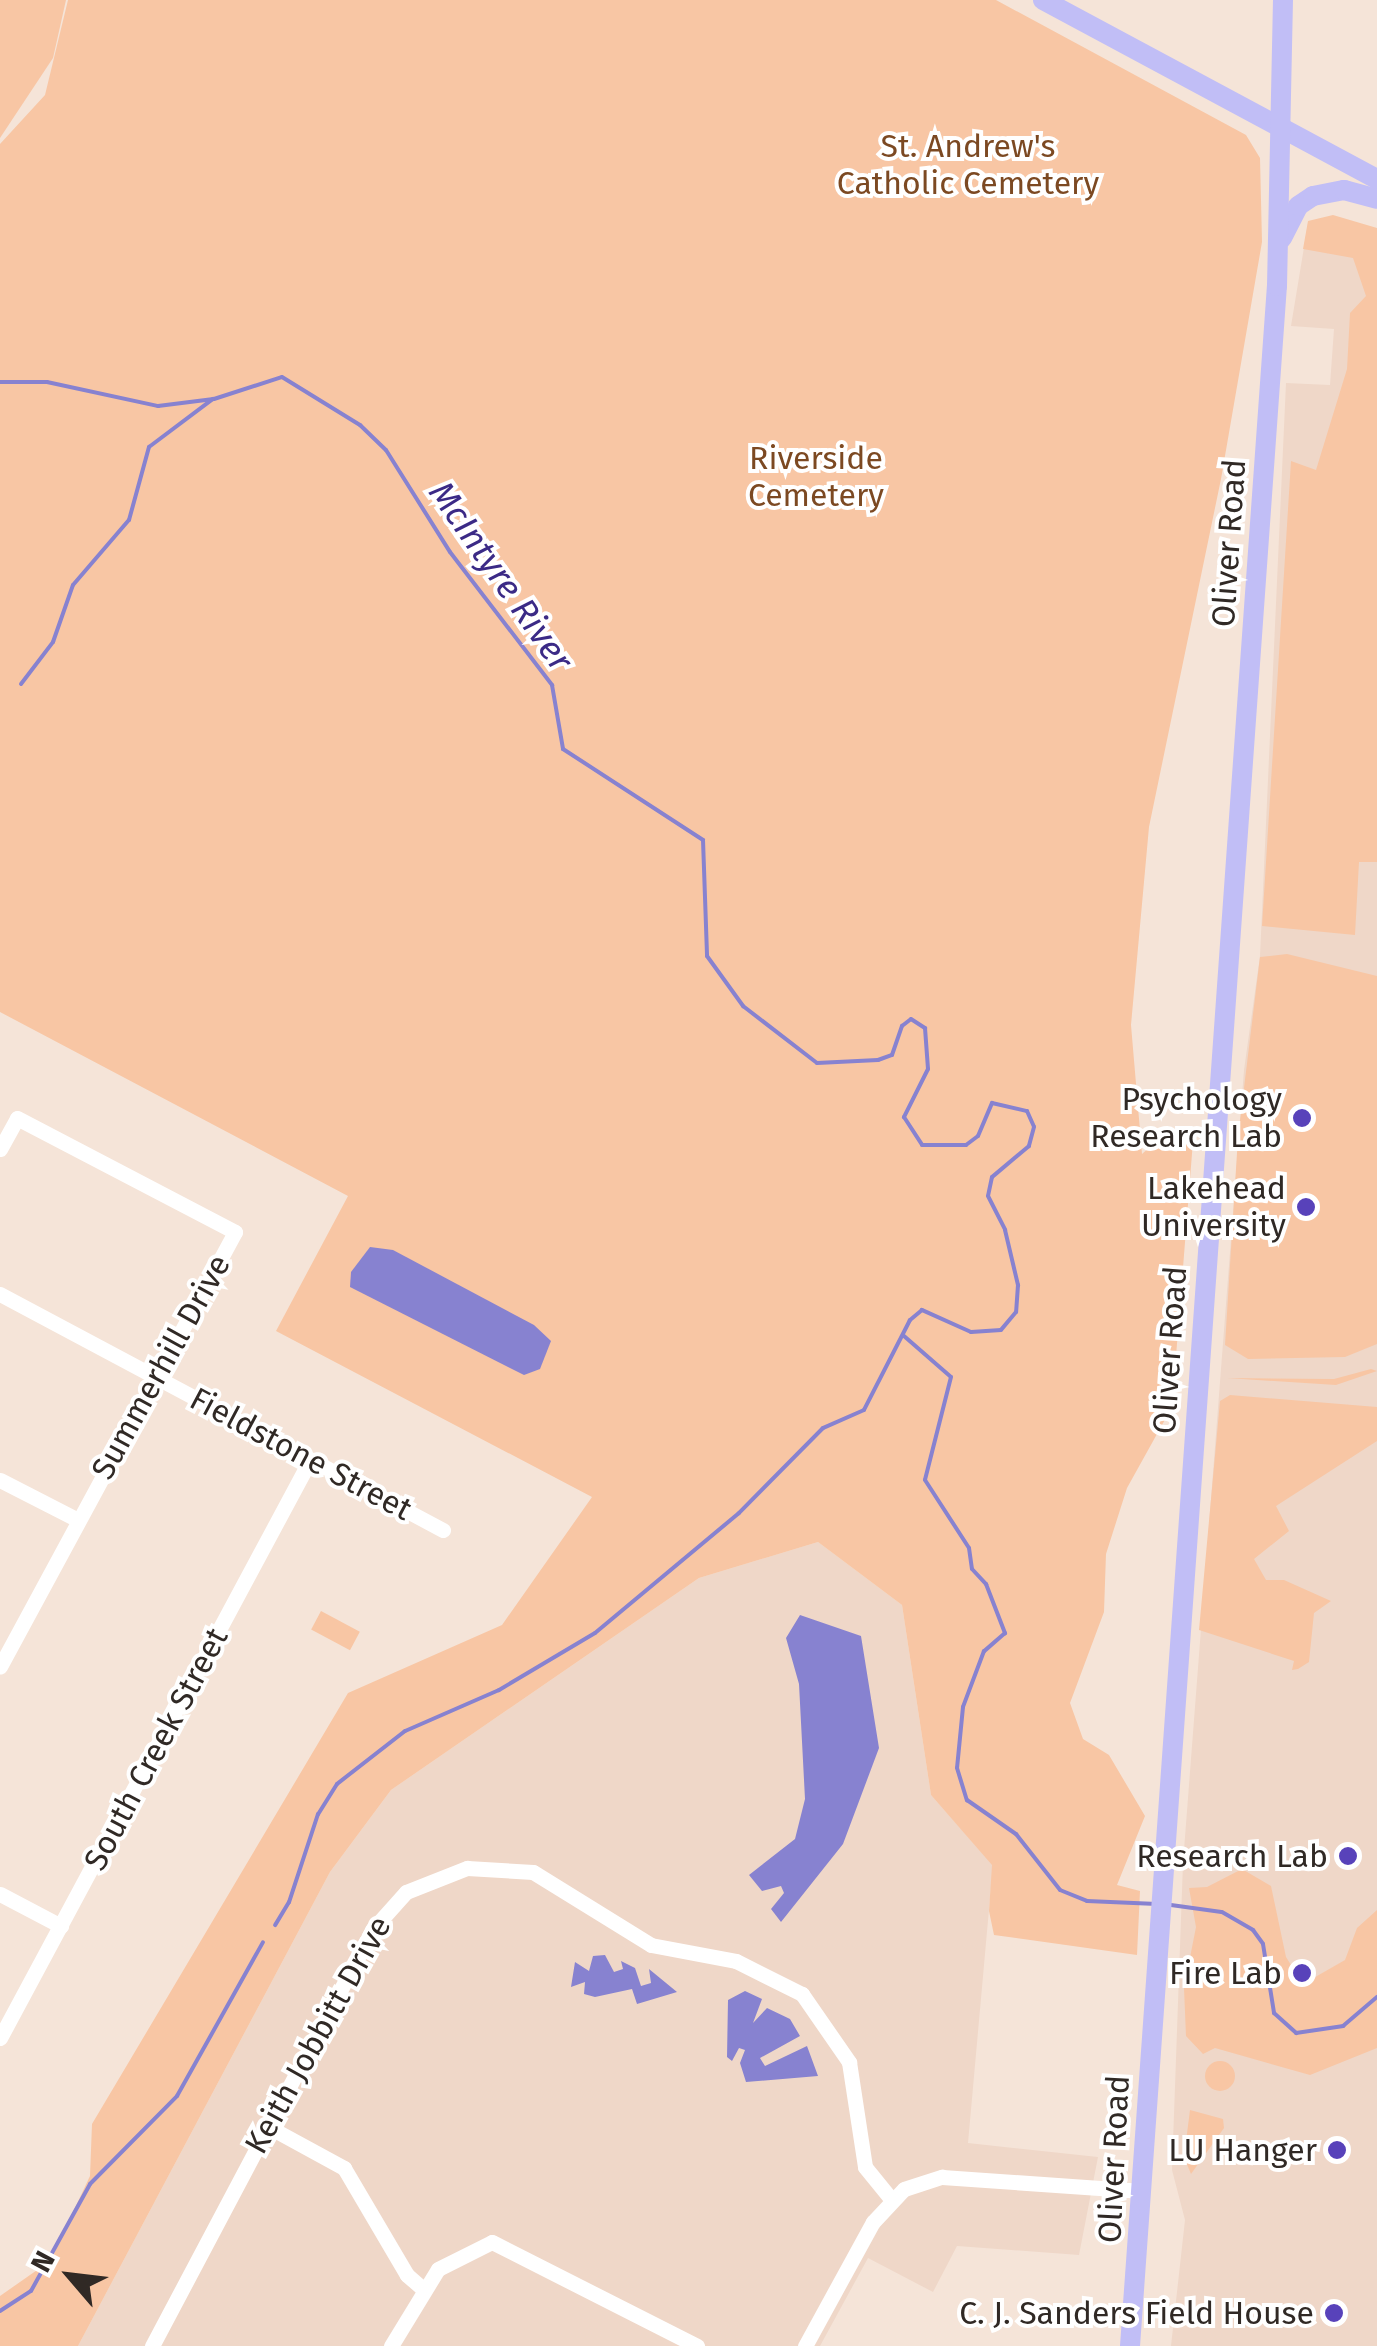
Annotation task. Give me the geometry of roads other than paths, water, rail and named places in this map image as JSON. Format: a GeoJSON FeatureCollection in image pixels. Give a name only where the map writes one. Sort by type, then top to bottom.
{"type":"FeatureCollection","features":[{"type":"Feature","properties":{"kind":"main road"},"geometry":{"type":"LineString","coordinates":[[1043,0],[1377,179]]}},
{"type":"Feature","properties":{"kind":"main road","name":"Oliver Road"},"geometry":{"type":"LineString","coordinates":[[1130,2346],[1279,244],[1283,0]]}},
{"type":"Feature","properties":{"kind":"main road"},"geometry":{"type":"LineString","coordinates":[[1279,244],[1298,206],[1313,196],[1344,190],[1377,200]]}},
{"type":"Feature","properties":{"kind":"street","name":"Summerhill Drive"},"geometry":{"type":"LineString","coordinates":[[0,1149],[16,1118],[235,1232],[0,1666]]}},
{"type":"Feature","properties":{"kind":"street","name":"Fieldstone Street"},"geometry":{"type":"LineString","coordinates":[[0,1294],[443,1530]]}},
{"type":"Feature","properties":{"kind":"street","name":"South Creek Street"},"geometry":{"type":"LineString","coordinates":[[0,2038],[310,1460]]}},
{"type":"Feature","properties":{"kind":"street"},"geometry":{"type":"LineString","coordinates":[[0,1480],[78,1520]]}},
{"type":"Feature","properties":{"kind":"street","name":"Keith Jobbitt Drive"},"geometry":{"type":"LineString","coordinates":[[152,2346],[267,2126],[388,1909],[438,1876],[506,1867],[544,1876],[651,1945],[736,1961],[802,1994],[849,2062],[865,2168],[891,2199]]}},
{"type":"Feature","properties":{"kind":"street"},"geometry":{"type":"LineString","coordinates":[[0,1894],[61,1926]]}},
{"type":"Feature","properties":{"kind":"street"},"geometry":{"type":"LineString","coordinates":[[267,2126],[344,2168],[407,2275],[422,2288]]}},
{"type":"Feature","properties":{"kind":"street"},"geometry":{"type":"LineString","coordinates":[[805,2346],[891,2199],[942,2176],[1143,2192]]}},
{"type":"Feature","properties":{"kind":"street"},"geometry":{"type":"LineString","coordinates":[[391,2346],[422,2288],[460,2253],[502,2244],[696,2346]]}},
{"type":"Feature","properties":{"kind":"waterway","name":"McIntyre River"},"geometry":{"type":"LineString","coordinates":[[0,382],[47,382],[158,406],[214,399],[282,377],[360,425],[386,450],[450,552],[552,685],[563,749],[703,840],[707,956],[743,1006],[817,1063],[878,1060],[892,1055],[902,1026],[911,1019],[925,1028],[928,1069],[904,1117],[922,1145],[966,1145],[978,1136],[992,1103],[1027,1111],[1034,1127],[1029,1146],[992,1177],[988,1196],[1005,1230],[1018,1285],[1016,1312],[1001,1330],[971,1332],[922,1310],[910,1320],[864,1410],[823,1428],[739,1513],[595,1633],[499,1690],[405,1731],[337,1784],[318,1814],[289,1902],[275,1925]]}},
{"type":"Feature","properties":{"kind":"waterway"},"geometry":{"type":"LineString","coordinates":[[21,684],[53,642],[73,585],[129,520],[149,447],[213,399]]}},
{"type":"Feature","properties":{"kind":"waterway","name":"McIntyre River"},"geometry":{"type":"LineString","coordinates":[[904,1336],[951,1377],[925,1480],[969,1548],[972,1569],[986,1584],[1005,1633],[984,1651],[963,1707],[957,1768],[967,1800],[1016,1834],[1060,1890],[1087,1901],[1157,1904]]}},
{"type":"Feature","properties":{"kind":"waterway","name":"McIntyre River"},"geometry":{"type":"LineString","coordinates":[[1171,1905],[1222,1912],[1253,1930],[1263,1944],[1274,2013],[1296,2033],[1343,2026],[1377,1997]]}},
{"type":"Feature","properties":{"kind":"waterway"},"geometry":{"type":"LineString","coordinates":[[0,2311],[31,2291],[90,2184],[177,2096],[263,1942]]}},
{"type":"Feature","properties":{"kind":"place","name":"Psychology Research Lab"},"geometry":{"type":"Point","coordinates":[1302,1118]}},
{"type":"Feature","properties":{"kind":"place","name":"Lakehead University"},"geometry":{"type":"Point","coordinates":[1306,1207]}},
{"type":"Feature","properties":{"kind":"place","name":"Research Lab"},"geometry":{"type":"Point","coordinates":[1348,1856]}},
{"type":"Feature","properties":{"kind":"place","name":"Fire Lab"},"geometry":{"type":"Point","coordinates":[1302,1973]}},
{"type":"Feature","properties":{"kind":"place","name":"LU Hanger"},"geometry":{"type":"Point","coordinates":[1337,2150]}},
{"type":"Feature","properties":{"kind":"place","name":"C. J. Sanders Field House"},"geometry":{"type":"Point","coordinates":[1334,2313]}},
{"type":"Feature","properties":{"kind":"park label","name":"St. Andrew's Catholic Cemetery"},"geometry":{"type":"Point","coordinates":[968,166]}},
{"type":"Feature","properties":{"kind":"park label","name":"Riverside Cemetery"},"geometry":{"type":"Point","coordinates":[816,478]}}]}
